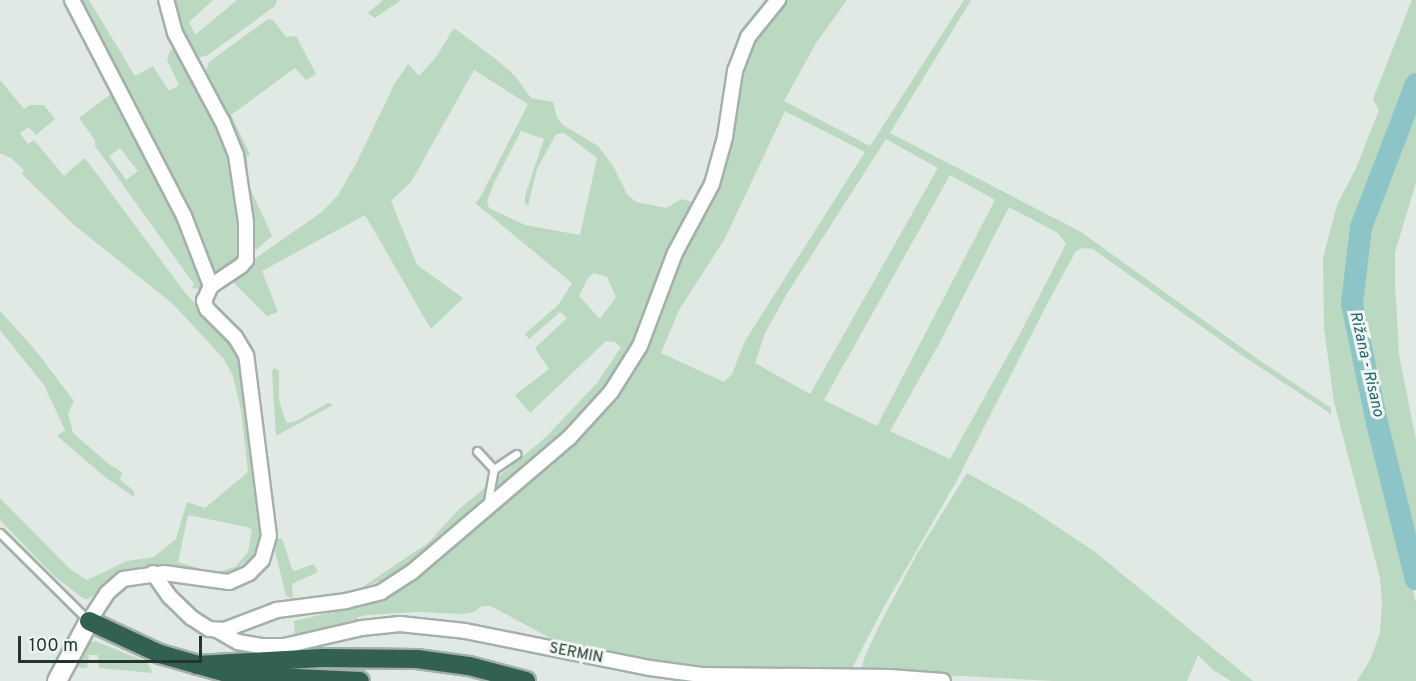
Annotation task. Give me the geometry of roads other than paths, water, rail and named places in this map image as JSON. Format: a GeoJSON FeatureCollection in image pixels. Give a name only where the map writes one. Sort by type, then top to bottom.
{"type":"FeatureCollection","features":[{"type":"Feature","properties":{"kind":"highway"},"geometry":{"type":"LineString","coordinates":[[89,621],[160,654],[233,675],[360,681]]}},
{"type":"Feature","properties":{"kind":"highway"},"geometry":{"type":"LineString","coordinates":[[197,665],[322,658],[417,659],[469,666],[526,681]]}},
{"type":"Feature","properties":{"kind":"street"},"geometry":{"type":"LineString","coordinates":[[72,0],[179,205],[205,265],[211,286]]}},
{"type":"Feature","properties":{"kind":"street"},"geometry":{"type":"LineString","coordinates":[[59,676],[107,593],[123,579],[153,573],[229,582],[249,573],[262,560],[269,536],[246,355],[235,337],[207,309],[204,301],[211,286],[241,266],[246,260],[246,222],[236,155],[222,122],[175,33],[166,0]]}},
{"type":"Feature","properties":{"kind":"street"},"geometry":{"type":"LineString","coordinates":[[217,630],[224,630],[277,610],[346,601],[381,592],[412,572],[569,438],[611,392],[640,346],[675,254],[712,184],[725,137],[735,71],[748,38],[772,4],[778,0]]}},
{"type":"Feature","properties":{"kind":"street","name":"SERMIN"},"geometry":{"type":"LineString","coordinates":[[153,573],[170,597],[192,618],[209,629],[217,630],[238,642],[261,646],[284,646],[362,627],[400,624],[465,631],[650,668],[702,675],[889,677],[943,681]]}},
{"type":"Feature","properties":{"kind":"lane"},"geometry":{"type":"LineString","coordinates":[[477,451],[494,470]]}},
{"type":"Feature","properties":{"kind":"lane"},"geometry":{"type":"LineString","coordinates":[[486,507],[494,470],[516,454]]}},
{"type":"Feature","properties":{"kind":"lane"},"geometry":{"type":"LineString","coordinates":[[0,533],[89,621]]}},
{"type":"Feature","properties":{"kind":"waterway","name":"Rižana - Risano"},"geometry":{"type":"LineString","coordinates":[[1416,84],[1361,227],[1352,304],[1377,423],[1416,579]]}}]}
